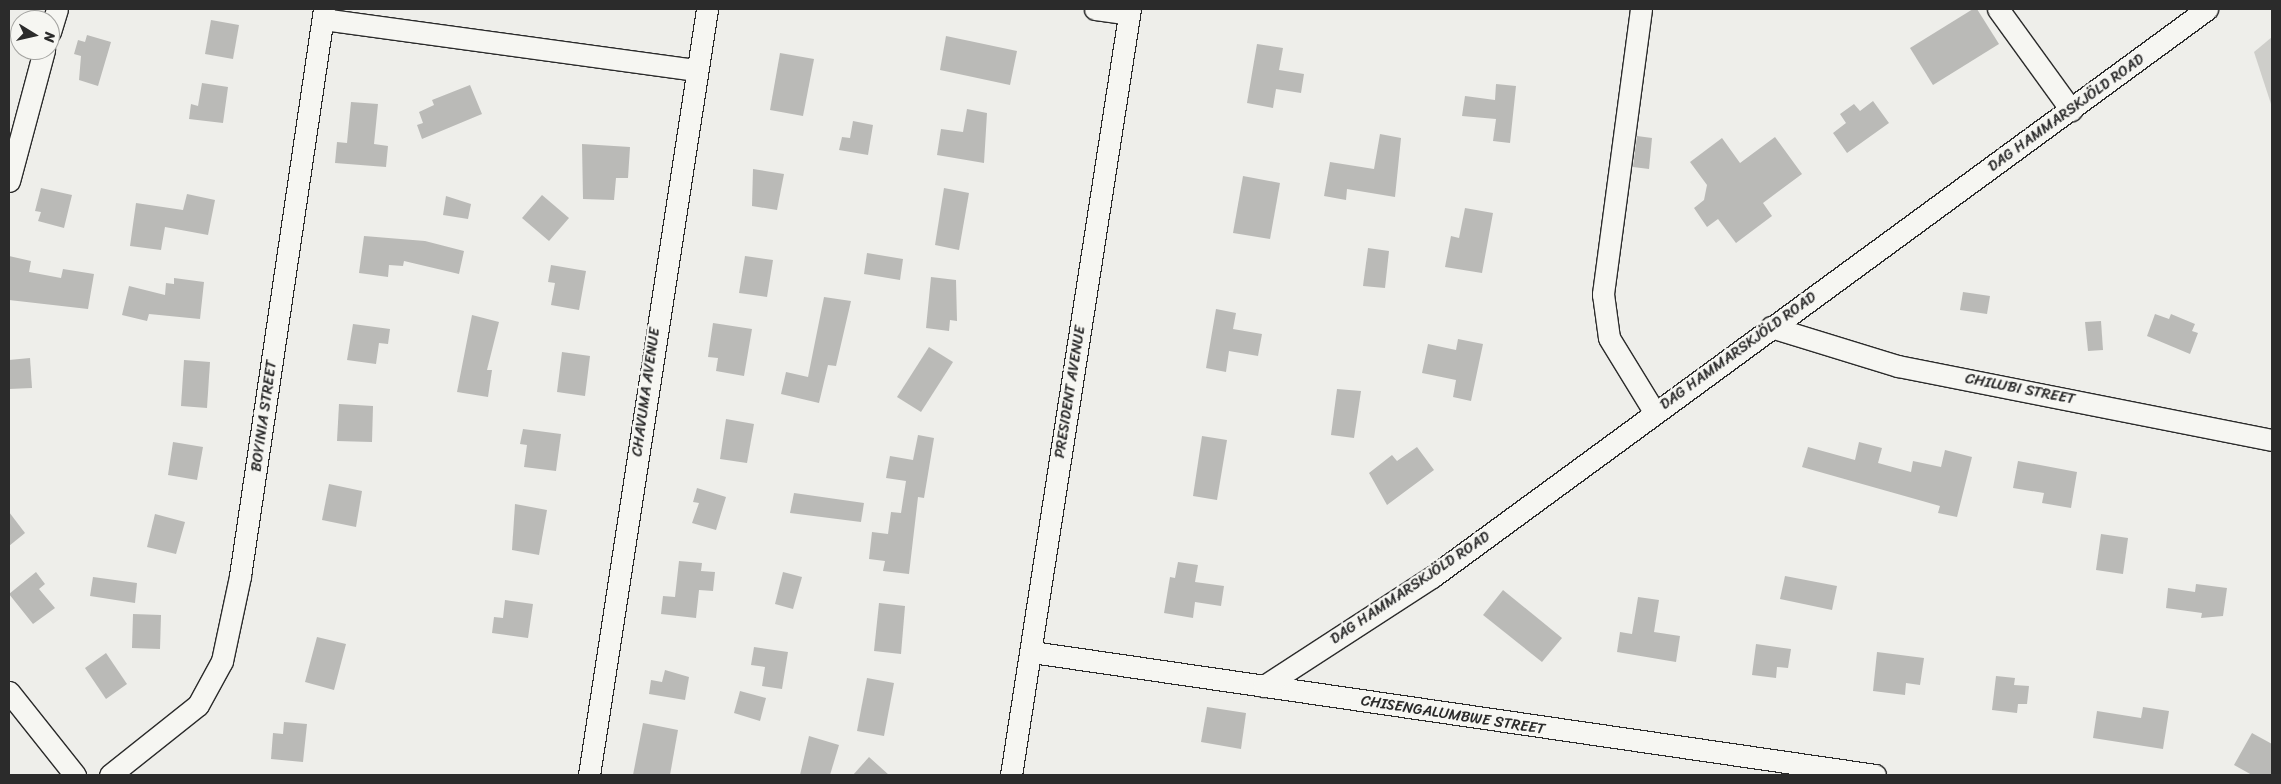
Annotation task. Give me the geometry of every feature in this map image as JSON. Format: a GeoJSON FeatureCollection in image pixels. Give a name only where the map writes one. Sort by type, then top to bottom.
{"type":"FeatureCollection","features":[{"type":"Feature","properties":{"kind":"street","name":"CHAVUMA AVENUE"},"geometry":{"type":"LineString","coordinates":[[588,775],[694,70],[707,9]]}},
{"type":"Feature","properties":{"kind":"street"},"geometry":{"type":"LineString","coordinates":[[1094,9],[1129,12]]}},
{"type":"Feature","properties":{"kind":"street"},"geometry":{"type":"LineString","coordinates":[[1641,9],[1603,294],[1609,338],[1655,412]]}},
{"type":"Feature","properties":{"kind":"street"},"geometry":{"type":"LineString","coordinates":[[1998,9],[2071,110]]}},
{"type":"Feature","properties":{"kind":"street","name":"DAG HAMMARSKJÖLD ROAD"},"geometry":{"type":"LineString","coordinates":[[1264,686],[1432,577],[2207,9]]}},
{"type":"Feature","properties":{"kind":"street","name":"PRESIDENT AVENUE"},"geometry":{"type":"LineString","coordinates":[[1011,775],[1032,652],[1129,12]]}},
{"type":"Feature","properties":{"kind":"street"},"geometry":{"type":"LineString","coordinates":[[324,14],[694,70]]}},
{"type":"Feature","properties":{"kind":"street","name":"BOYINIA STREET"},"geometry":{"type":"LineString","coordinates":[[110,775],[198,705],[222,661],[240,576],[324,14]]}},
{"type":"Feature","properties":{"kind":"street"},"geometry":{"type":"LineString","coordinates":[[9,181],[41,60]]}},
{"type":"Feature","properties":{"kind":"street","name":"CHILUBI STREET"},"geometry":{"type":"LineString","coordinates":[[1771,327],[1898,366],[2272,440]]}},
{"type":"Feature","properties":{"kind":"street"},"geometry":{"type":"LineString","coordinates":[[1032,652],[1866,774]]}},
{"type":"Feature","properties":{"kind":"street","name":"CHISENGALUMBWE STREET"},"geometry":{"type":"LineString","coordinates":[[1032,652],[1866,774]]}},
{"type":"Feature","properties":{"kind":"street"},"geometry":{"type":"LineString","coordinates":[[9,692],[75,775]]}},
{"type":"Feature","properties":{"kind":"shaded area"},"geometry":{"type":"Polygon","coordinates":[[[2272,37],[2272,107],[2254,52],[2272,37]]]}},
{"type":"Feature","properties":{"kind":"building"},"geometry":{"type":"Polygon","coordinates":[[[1973,9],[1977,9],[1999,44],[1933,85],[1910,48],[1973,9]]]}},
{"type":"Feature","properties":{"kind":"building"},"geometry":{"type":"Polygon","coordinates":[[[211,20],[239,25],[233,59],[205,54],[211,20]]]}},
{"type":"Feature","properties":{"kind":"building"},"geometry":{"type":"Polygon","coordinates":[[[87,35],[111,42],[98,86],[79,80],[81,56],[74,54],[78,40],[85,42],[87,35]]]}},
{"type":"Feature","properties":{"kind":"building"},"geometry":{"type":"Polygon","coordinates":[[[946,36],[1017,51],[1010,85],[940,70],[946,36]]]}},
{"type":"Feature","properties":{"kind":"building"},"geometry":{"type":"Polygon","coordinates":[[[1257,44],[1283,48],[1279,70],[1304,74],[1301,93],[1276,89],[1273,108],[1247,103],[1257,44]]]}},
{"type":"Feature","properties":{"kind":"building"},"geometry":{"type":"Polygon","coordinates":[[[780,53],[814,59],[803,116],[770,110],[780,53]]]}},
{"type":"Feature","properties":{"kind":"building"},"geometry":{"type":"Polygon","coordinates":[[[202,83],[228,87],[223,123],[189,119],[191,104],[198,106],[202,83]]]}},
{"type":"Feature","properties":{"kind":"building"},"geometry":{"type":"Polygon","coordinates":[[[1496,84],[1516,86],[1510,143],[1493,141],[1496,119],[1462,116],[1465,96],[1495,100],[1496,84]]]}},
{"type":"Feature","properties":{"kind":"building"},"geometry":{"type":"Polygon","coordinates":[[[470,85],[482,114],[422,139],[417,125],[423,123],[419,112],[434,105],[432,100],[470,85]]]}},
{"type":"Feature","properties":{"kind":"building"},"geometry":{"type":"Polygon","coordinates":[[[1873,101],[1889,123],[1847,153],[1833,133],[1846,123],[1840,114],[1854,104],[1860,111],[1873,101]]]}},
{"type":"Feature","properties":{"kind":"building"},"geometry":{"type":"Polygon","coordinates":[[[351,102],[378,104],[374,144],[388,146],[386,167],[335,163],[337,142],[347,143],[351,102]]]}},
{"type":"Feature","properties":{"kind":"building"},"geometry":{"type":"Polygon","coordinates":[[[967,109],[987,113],[984,163],[937,155],[941,129],[963,132],[967,109]]]}},
{"type":"Feature","properties":{"kind":"building"},"geometry":{"type":"Polygon","coordinates":[[[853,121],[873,125],[868,155],[839,150],[842,137],[850,138],[853,121]]]}},
{"type":"Feature","properties":{"kind":"building"},"geometry":{"type":"Polygon","coordinates":[[[1380,134],[1401,138],[1395,197],[1347,189],[1346,200],[1324,196],[1330,162],[1374,169],[1380,134]]]}},
{"type":"Feature","properties":{"kind":"building"},"geometry":{"type":"Polygon","coordinates":[[[1637,136],[1652,138],[1649,169],[1633,167],[1637,136]]]}},
{"type":"Feature","properties":{"kind":"building"},"geometry":{"type":"Polygon","coordinates":[[[1775,137],[1802,174],[1763,203],[1772,216],[1736,243],[1718,219],[1707,227],[1694,208],[1704,200],[1707,185],[1690,162],[1722,138],[1740,163],[1775,137]]]}},
{"type":"Feature","properties":{"kind":"building"},"geometry":{"type":"Polygon","coordinates":[[[582,144],[630,147],[628,178],[616,178],[614,200],[583,199],[582,144]]]}},
{"type":"Feature","properties":{"kind":"building"},"geometry":{"type":"Polygon","coordinates":[[[753,169],[784,174],[777,210],[752,206],[753,169]]]}},
{"type":"Feature","properties":{"kind":"building"},"geometry":{"type":"Polygon","coordinates":[[[1243,176],[1280,183],[1270,239],[1233,233],[1243,176]]]}},
{"type":"Feature","properties":{"kind":"building"},"geometry":{"type":"Polygon","coordinates":[[[41,188],[72,195],[64,228],[38,221],[41,212],[35,211],[41,188]]]}},
{"type":"Feature","properties":{"kind":"building"},"geometry":{"type":"Polygon","coordinates":[[[944,188],[969,193],[959,250],[935,245],[944,188]]]}},
{"type":"Feature","properties":{"kind":"building"},"geometry":{"type":"Polygon","coordinates":[[[187,194],[215,200],[208,235],[165,227],[161,250],[130,246],[136,203],[183,210],[187,194]]]}},
{"type":"Feature","properties":{"kind":"building"},"geometry":{"type":"Polygon","coordinates":[[[542,195],[569,218],[549,241],[522,218],[542,195]]]}},
{"type":"Feature","properties":{"kind":"building"},"geometry":{"type":"Polygon","coordinates":[[[446,196],[471,204],[468,219],[443,215],[446,196]]]}},
{"type":"Feature","properties":{"kind":"building"},"geometry":{"type":"Polygon","coordinates":[[[1465,208],[1493,213],[1482,273],[1445,267],[1451,236],[1459,238],[1465,208]]]}},
{"type":"Feature","properties":{"kind":"building"},"geometry":{"type":"Polygon","coordinates":[[[364,236],[425,241],[464,251],[459,274],[404,261],[403,266],[389,265],[388,277],[359,273],[364,236]]]}},
{"type":"Feature","properties":{"kind":"building"},"geometry":{"type":"Polygon","coordinates":[[[1368,248],[1389,251],[1385,288],[1363,286],[1368,248]]]}},
{"type":"Feature","properties":{"kind":"building"},"geometry":{"type":"Polygon","coordinates":[[[867,253],[903,259],[900,280],[864,274],[867,253]]]}},
{"type":"Feature","properties":{"kind":"building"},"geometry":{"type":"Polygon","coordinates":[[[9,256],[31,261],[29,272],[61,278],[63,269],[94,274],[88,309],[9,300],[9,256]]]}},
{"type":"Feature","properties":{"kind":"building"},"geometry":{"type":"Polygon","coordinates":[[[745,256],[773,260],[767,297],[739,293],[745,256]]]}},
{"type":"Feature","properties":{"kind":"building"},"geometry":{"type":"Polygon","coordinates":[[[551,265],[586,271],[579,310],[551,305],[555,283],[548,282],[551,265]]]}},
{"type":"Feature","properties":{"kind":"building"},"geometry":{"type":"Polygon","coordinates":[[[931,277],[956,280],[957,321],[950,320],[949,331],[926,328],[931,277]]]}},
{"type":"Feature","properties":{"kind":"building"},"geometry":{"type":"Polygon","coordinates":[[[174,278],[204,282],[200,319],[149,314],[147,321],[122,315],[129,286],[165,295],[166,283],[174,284],[174,278]]]}},
{"type":"Feature","properties":{"kind":"building"},"geometry":{"type":"Polygon","coordinates":[[[1963,292],[1990,296],[1987,314],[1960,310],[1963,292]]]}},
{"type":"Feature","properties":{"kind":"building"},"geometry":{"type":"Polygon","coordinates":[[[824,297],[851,301],[836,366],[828,365],[819,403],[781,394],[786,372],[808,377],[824,297]]]}},
{"type":"Feature","properties":{"kind":"building"},"geometry":{"type":"Polygon","coordinates":[[[1216,309],[1236,313],[1233,329],[1262,334],[1258,356],[1229,351],[1226,372],[1206,368],[1216,309]]]}},
{"type":"Feature","properties":{"kind":"building"},"geometry":{"type":"Polygon","coordinates":[[[2155,314],[2169,319],[2171,314],[2195,324],[2192,331],[2198,333],[2190,354],[2147,336],[2155,314]]]}},
{"type":"Feature","properties":{"kind":"building"},"geometry":{"type":"Polygon","coordinates":[[[472,315],[499,322],[487,370],[492,370],[488,397],[457,392],[472,315]]]}},
{"type":"Feature","properties":{"kind":"building"},"geometry":{"type":"Polygon","coordinates":[[[2101,321],[2103,350],[2088,351],[2085,322],[2101,321]]]}},
{"type":"Feature","properties":{"kind":"building"},"geometry":{"type":"Polygon","coordinates":[[[713,323],[752,329],[744,376],[716,371],[718,358],[708,357],[713,323]]]}},
{"type":"Feature","properties":{"kind":"building"},"geometry":{"type":"Polygon","coordinates":[[[353,324],[390,329],[388,344],[379,343],[376,364],[347,360],[353,324]]]}},
{"type":"Feature","properties":{"kind":"building"},"geometry":{"type":"Polygon","coordinates":[[[1458,339],[1483,344],[1471,401],[1453,397],[1456,380],[1422,373],[1428,344],[1456,350],[1458,339]]]}},
{"type":"Feature","properties":{"kind":"building"},"geometry":{"type":"Polygon","coordinates":[[[929,347],[953,362],[921,412],[897,397],[929,347]]]}},
{"type":"Feature","properties":{"kind":"building"},"geometry":{"type":"Polygon","coordinates":[[[562,352],[590,356],[585,396],[557,392],[562,352]]]}},
{"type":"Feature","properties":{"kind":"building"},"geometry":{"type":"Polygon","coordinates":[[[30,358],[32,388],[9,389],[9,360],[30,358]]]}},
{"type":"Feature","properties":{"kind":"building"},"geometry":{"type":"Polygon","coordinates":[[[184,360],[210,362],[207,408],[181,406],[184,360]]]}},
{"type":"Feature","properties":{"kind":"building"},"geometry":{"type":"Polygon","coordinates":[[[1337,389],[1361,391],[1354,438],[1331,435],[1337,389]]]}},
{"type":"Feature","properties":{"kind":"building"},"geometry":{"type":"Polygon","coordinates":[[[339,404],[373,406],[372,442],[337,441],[339,404]]]}},
{"type":"Feature","properties":{"kind":"building"},"geometry":{"type":"Polygon","coordinates":[[[726,419],[754,424],[747,463],[720,459],[726,419]]]}},
{"type":"Feature","properties":{"kind":"building"},"geometry":{"type":"Polygon","coordinates":[[[523,429],[561,434],[556,471],[524,467],[527,445],[520,444],[523,429]]]}},
{"type":"Feature","properties":{"kind":"building"},"geometry":{"type":"Polygon","coordinates":[[[918,435],[934,438],[924,498],[918,497],[909,574],[883,571],[885,561],[869,559],[872,532],[888,534],[891,512],[901,513],[906,481],[886,478],[890,456],[913,460],[918,435]]]}},
{"type":"Feature","properties":{"kind":"building"},"geometry":{"type":"Polygon","coordinates":[[[1202,436],[1227,440],[1217,500],[1193,496],[1202,436]]]}},
{"type":"Feature","properties":{"kind":"building"},"geometry":{"type":"Polygon","coordinates":[[[173,442],[203,447],[197,480],[168,475],[173,442]]]}},
{"type":"Feature","properties":{"kind":"building"},"geometry":{"type":"Polygon","coordinates":[[[1859,442],[1882,448],[1878,463],[1911,472],[1913,461],[1941,467],[1945,450],[1972,457],[1957,517],[1938,513],[1940,506],[1802,467],[1808,447],[1855,460],[1859,442]]]}},
{"type":"Feature","properties":{"kind":"building"},"geometry":{"type":"Polygon","coordinates":[[[1417,447],[1434,470],[1387,505],[1369,473],[1392,455],[1397,461],[1417,447]]]}},
{"type":"Feature","properties":{"kind":"building"},"geometry":{"type":"Polygon","coordinates":[[[2018,461],[2077,472],[2071,508],[2042,503],[2044,493],[2013,488],[2018,461]]]}},
{"type":"Feature","properties":{"kind":"building"},"geometry":{"type":"Polygon","coordinates":[[[329,484],[362,491],[356,527],[322,520],[329,484]]]}},
{"type":"Feature","properties":{"kind":"building"},"geometry":{"type":"Polygon","coordinates":[[[697,488],[726,497],[716,530],[692,523],[699,503],[693,502],[697,488]]]}},
{"type":"Feature","properties":{"kind":"building"},"geometry":{"type":"Polygon","coordinates":[[[794,493],[864,503],[861,522],[790,513],[794,493]]]}},
{"type":"Feature","properties":{"kind":"building"},"geometry":{"type":"Polygon","coordinates":[[[515,504],[547,510],[539,555],[512,550],[515,504]]]}},
{"type":"Feature","properties":{"kind":"building"},"geometry":{"type":"Polygon","coordinates":[[[9,512],[25,533],[9,546],[9,512]]]}},
{"type":"Feature","properties":{"kind":"building"},"geometry":{"type":"Polygon","coordinates":[[[155,514],[185,522],[176,554],[147,547],[155,514]]]}},
{"type":"Feature","properties":{"kind":"building"},"geometry":{"type":"Polygon","coordinates":[[[2101,534],[2128,538],[2123,574],[2096,570],[2101,534]]]}},
{"type":"Feature","properties":{"kind":"building"},"geometry":{"type":"Polygon","coordinates":[[[679,561],[702,563],[701,571],[715,572],[713,591],[699,590],[696,618],[661,614],[663,596],[675,597],[679,561]]]}},
{"type":"Feature","properties":{"kind":"building"},"geometry":{"type":"Polygon","coordinates":[[[1178,562],[1198,565],[1195,582],[1224,586],[1221,606],[1195,602],[1193,618],[1164,613],[1170,577],[1175,578],[1178,562]]]}},
{"type":"Feature","properties":{"kind":"building"},"geometry":{"type":"Polygon","coordinates":[[[36,572],[45,584],[39,589],[55,608],[33,624],[9,594],[36,572]]]}},
{"type":"Feature","properties":{"kind":"building"},"geometry":{"type":"Polygon","coordinates":[[[783,572],[802,577],[793,609],[775,604],[783,572]]]}},
{"type":"Feature","properties":{"kind":"building"},"geometry":{"type":"Polygon","coordinates":[[[1785,576],[1837,586],[1832,610],[1780,599],[1785,576]]]}},
{"type":"Feature","properties":{"kind":"building"},"geometry":{"type":"Polygon","coordinates":[[[93,577],[137,583],[135,603],[90,596],[93,577]]]}},
{"type":"Feature","properties":{"kind":"building"},"geometry":{"type":"Polygon","coordinates":[[[2196,584],[2227,588],[2223,616],[2201,618],[2202,613],[2166,608],[2168,588],[2195,592],[2196,584]]]}},
{"type":"Feature","properties":{"kind":"building"},"geometry":{"type":"Polygon","coordinates":[[[1503,590],[1562,638],[1542,662],[1483,615],[1503,590]]]}},
{"type":"Feature","properties":{"kind":"building"},"geometry":{"type":"Polygon","coordinates":[[[1638,597],[1659,600],[1654,632],[1680,636],[1676,662],[1617,652],[1620,632],[1632,634],[1638,597]]]}},
{"type":"Feature","properties":{"kind":"building"},"geometry":{"type":"Polygon","coordinates":[[[505,600],[533,604],[528,638],[492,633],[494,617],[503,618],[505,600]]]}},
{"type":"Feature","properties":{"kind":"building"},"geometry":{"type":"Polygon","coordinates":[[[879,603],[905,606],[901,654],[874,651],[879,603]]]}},
{"type":"Feature","properties":{"kind":"building"},"geometry":{"type":"Polygon","coordinates":[[[133,614],[161,615],[160,649],[132,648],[133,614]]]}},
{"type":"Feature","properties":{"kind":"building"},"geometry":{"type":"Polygon","coordinates":[[[317,637],[346,644],[334,690],[305,682],[317,637]]]}},
{"type":"Feature","properties":{"kind":"building"},"geometry":{"type":"Polygon","coordinates":[[[1756,644],[1791,649],[1788,668],[1777,667],[1776,678],[1752,675],[1756,644]]]}},
{"type":"Feature","properties":{"kind":"building"},"geometry":{"type":"Polygon","coordinates":[[[754,647],[788,652],[782,689],[762,686],[765,667],[751,665],[754,647]]]}},
{"type":"Feature","properties":{"kind":"building"},"geometry":{"type":"Polygon","coordinates":[[[1877,652],[1924,658],[1920,685],[1906,683],[1905,695],[1873,691],[1877,652]]]}},
{"type":"Feature","properties":{"kind":"building"},"geometry":{"type":"Polygon","coordinates":[[[106,653],[127,684],[106,699],[85,668],[106,653]]]}},
{"type":"Feature","properties":{"kind":"building"},"geometry":{"type":"Polygon","coordinates":[[[665,670],[689,677],[685,700],[649,694],[651,680],[662,682],[665,670]]]}},
{"type":"Feature","properties":{"kind":"building"},"geometry":{"type":"Polygon","coordinates":[[[1996,676],[2015,678],[2014,685],[2029,686],[2027,704],[2018,704],[2017,713],[1992,710],[1996,676]]]}},
{"type":"Feature","properties":{"kind":"building"},"geometry":{"type":"Polygon","coordinates":[[[867,678],[894,683],[884,736],[857,731],[867,678]]]}},
{"type":"Feature","properties":{"kind":"building"},"geometry":{"type":"Polygon","coordinates":[[[740,691],[766,698],[760,721],[734,713],[740,691]]]}},
{"type":"Feature","properties":{"kind":"building"},"geometry":{"type":"Polygon","coordinates":[[[1207,707],[1246,713],[1241,749],[1201,742],[1207,707]]]}},
{"type":"Feature","properties":{"kind":"building"},"geometry":{"type":"Polygon","coordinates":[[[2143,707],[2169,711],[2163,749],[2093,738],[2097,711],[2141,718],[2143,707]]]}},
{"type":"Feature","properties":{"kind":"building"},"geometry":{"type":"Polygon","coordinates":[[[284,722],[307,724],[303,762],[271,759],[273,733],[283,734],[284,722]]]}},
{"type":"Feature","properties":{"kind":"building"},"geometry":{"type":"Polygon","coordinates":[[[643,723],[678,730],[670,775],[633,775],[643,723]]]}},
{"type":"Feature","properties":{"kind":"building"},"geometry":{"type":"Polygon","coordinates":[[[2252,733],[2272,744],[2272,775],[2252,775],[2234,765],[2252,733]]]}},
{"type":"Feature","properties":{"kind":"building"},"geometry":{"type":"Polygon","coordinates":[[[809,736],[839,745],[830,775],[800,775],[809,736]]]}},
{"type":"Feature","properties":{"kind":"building"},"geometry":{"type":"Polygon","coordinates":[[[869,757],[889,775],[853,775],[869,757]]]}}]}
